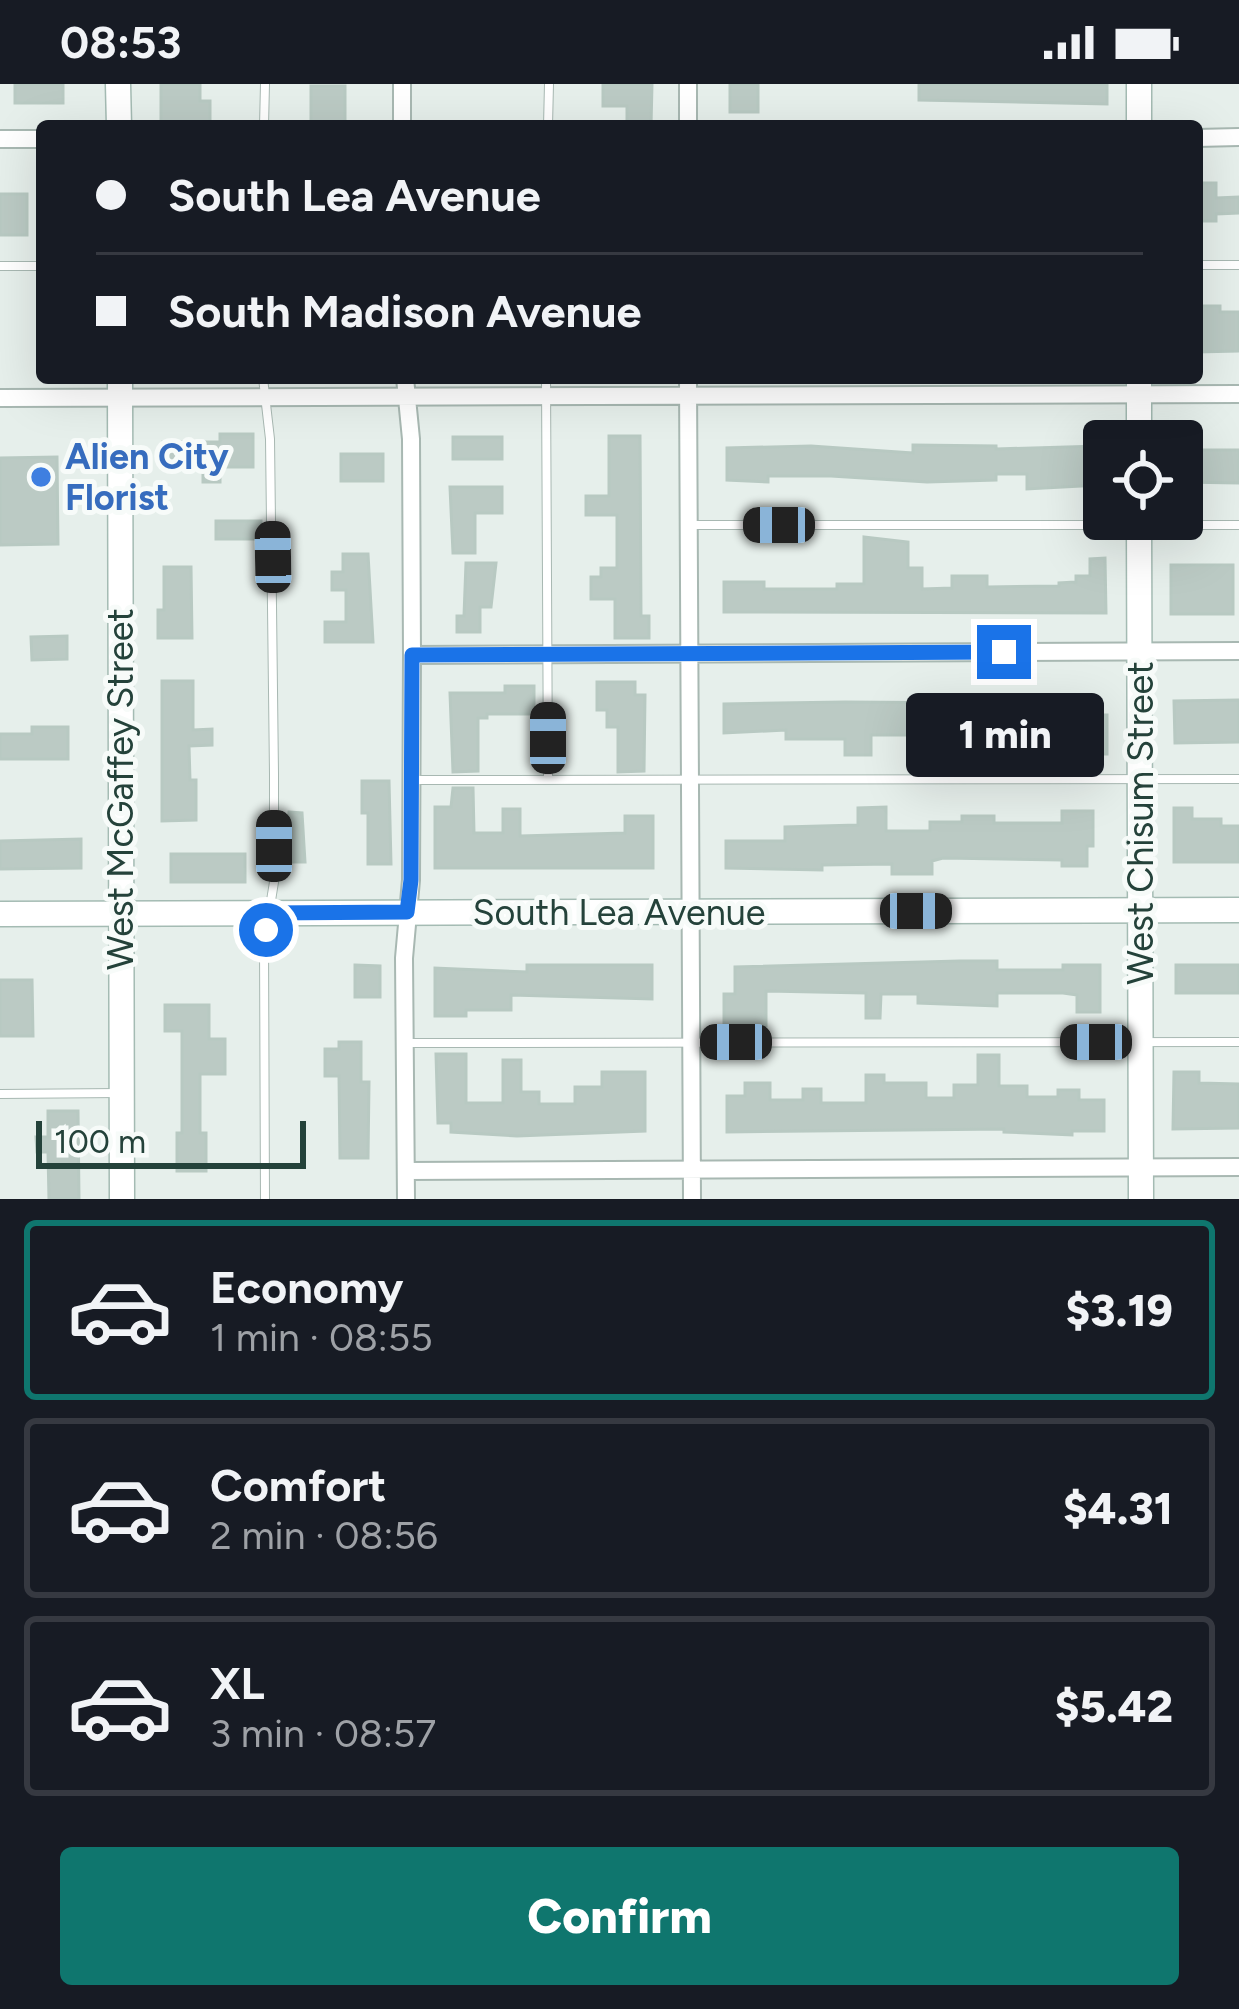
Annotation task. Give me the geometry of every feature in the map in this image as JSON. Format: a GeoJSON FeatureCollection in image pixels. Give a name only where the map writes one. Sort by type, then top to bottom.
{"type":"FeatureCollection","features":[{"type":"Feature","properties":{"kind":"street"},"geometry":{"type":"LineString","coordinates":[[118,84],[118,120]]}},
{"type":"Feature","properties":{"kind":"street"},"geometry":{"type":"LineString","coordinates":[[402,84],[402,120]]}},
{"type":"Feature","properties":{"kind":"street"},"geometry":{"type":"LineString","coordinates":[[688,84],[688,120]]}},
{"type":"Feature","properties":{"kind":"street"},"geometry":{"type":"LineString","coordinates":[[1139,84],[1139,120]]}},
{"type":"Feature","properties":{"kind":"street"},"geometry":{"type":"LineString","coordinates":[[1203,138],[1239,137]]}},
{"type":"Feature","properties":{"kind":"street"},"geometry":{"type":"LineString","coordinates":[[0,139],[36,139]]}},
{"type":"Feature","properties":{"kind":"street"},"geometry":{"type":"LineString","coordinates":[[406,384],[412,655],[406,1199]]}},
{"type":"Feature","properties":{"kind":"street"},"geometry":{"type":"LineString","coordinates":[[1139,386],[1139,420]]}},
{"type":"Feature","properties":{"kind":"street"},"geometry":{"type":"LineString","coordinates":[[0,398],[120,388],[264,388],[407,398],[546,387],[1139,386],[1239,394]]}},
{"type":"Feature","properties":{"kind":"street"},"geometry":{"type":"LineString","coordinates":[[688,387],[692,1199]]}},
{"type":"Feature","properties":{"kind":"street","name":"West McGaffey Street"},"geometry":{"type":"LineString","coordinates":[[120,388],[122,1199]]}},
{"type":"Feature","properties":{"kind":"street","name":"West Chisum Street"},"geometry":{"type":"LineString","coordinates":[[1139,540],[1141,1199]]}},
{"type":"Feature","properties":{"kind":"street"},"geometry":{"type":"LineString","coordinates":[[412,655],[1239,651]]}},
{"type":"Feature","properties":{"kind":"street","name":"South Lea Avenue"},"geometry":{"type":"LineString","coordinates":[[0,914],[1239,910]]}},
{"type":"Feature","properties":{"kind":"street"},"geometry":{"type":"LineString","coordinates":[[406,1171],[1239,1167]]}},
{"type":"Feature","properties":{"kind":"lane"},"geometry":{"type":"LineString","coordinates":[[263,120],[265,84]]}},
{"type":"Feature","properties":{"kind":"lane"},"geometry":{"type":"LineString","coordinates":[[548,120],[549,84]]}},
{"type":"Feature","properties":{"kind":"lane"},"geometry":{"type":"LineString","coordinates":[[1203,265],[1239,265]]}},
{"type":"Feature","properties":{"kind":"lane"},"geometry":{"type":"LineString","coordinates":[[0,266],[36,266]]}},
{"type":"Feature","properties":{"kind":"lane"},"geometry":{"type":"LineString","coordinates":[[546,387],[548,780]]}},
{"type":"Feature","properties":{"kind":"lane"},"geometry":{"type":"LineString","coordinates":[[264,388],[273,557],[274,882],[264,944],[265,1199]]}},
{"type":"Feature","properties":{"kind":"lane"},"geometry":{"type":"LineString","coordinates":[[689,526],[1083,522]]}},
{"type":"Feature","properties":{"kind":"lane"},"geometry":{"type":"LineString","coordinates":[[1203,524],[1239,525]]}},
{"type":"Feature","properties":{"kind":"lane"},"geometry":{"type":"LineString","coordinates":[[411,780],[1239,779]]}},
{"type":"Feature","properties":{"kind":"lane"},"geometry":{"type":"LineString","coordinates":[[405,1043],[1239,1042]]}},
{"type":"Feature","properties":{"kind":"lane"},"geometry":{"type":"LineString","coordinates":[[0,1094],[121,1094]]}},
{"type":"Feature","properties":{"kind":"building"},"geometry":{"type":"Polygon","coordinates":[[[15,84],[63,84],[63,103],[15,103],[15,84]]]}},
{"type":"Feature","properties":{"kind":"building"},"geometry":{"type":"Polygon","coordinates":[[[161,84],[200,84],[200,101],[210,101],[210,120],[161,120],[161,84]]]}},
{"type":"Feature","properties":{"kind":"building"},"geometry":{"type":"Polygon","coordinates":[[[603,84],[652,84],[651,120],[627,120],[627,106],[603,106],[603,84]]]}},
{"type":"Feature","properties":{"kind":"building"},"geometry":{"type":"Polygon","coordinates":[[[730,84],[758,84],[758,112],[730,112],[730,84]]]}},
{"type":"Feature","properties":{"kind":"building"},"geometry":{"type":"Polygon","coordinates":[[[919,84],[1107,84],[1107,104],[919,100],[919,84]]]}},
{"type":"Feature","properties":{"kind":"building"},"geometry":{"type":"Polygon","coordinates":[[[311,86],[345,86],[345,120],[311,120],[311,86]]]}},
{"type":"Feature","properties":{"kind":"building"},"geometry":{"type":"Polygon","coordinates":[[[1203,183],[1216,183],[1216,198],[1239,197],[1239,213],[1216,214],[1216,221],[1203,221],[1203,183]]]}},
{"type":"Feature","properties":{"kind":"building"},"geometry":{"type":"Polygon","coordinates":[[[0,194],[27,194],[27,235],[0,235],[0,194]]]}},
{"type":"Feature","properties":{"kind":"building"},"geometry":{"type":"Polygon","coordinates":[[[1203,306],[1239,312],[1239,351],[1203,352],[1203,306]]]}},
{"type":"Feature","properties":{"kind":"building"},"geometry":{"type":"Polygon","coordinates":[[[220,434],[253,434],[253,467],[220,467],[220,482],[203,482],[203,467],[163,467],[163,442],[220,442],[220,434]]]}},
{"type":"Feature","properties":{"kind":"building"},"geometry":{"type":"Polygon","coordinates":[[[609,436],[640,436],[641,616],[649,616],[649,638],[615,638],[615,599],[591,599],[591,577],[601,577],[601,568],[617,568],[617,515],[586,515],[586,496],[609,496],[609,436]]]}},
{"type":"Feature","properties":{"kind":"building"},"geometry":{"type":"Polygon","coordinates":[[[453,437],[502,437],[502,459],[453,459],[453,437]]]}},
{"type":"Feature","properties":{"kind":"building"},"geometry":{"type":"Polygon","coordinates":[[[913,445],[1083,446],[1083,486],[1027,489],[1027,474],[927,482],[831,476],[727,480],[727,448],[811,446],[913,453],[913,445]]]}},
{"type":"Feature","properties":{"kind":"building"},"geometry":{"type":"Polygon","coordinates":[[[1203,450],[1239,450],[1239,483],[1203,482],[1203,450]]]}},
{"type":"Feature","properties":{"kind":"building"},"geometry":{"type":"Polygon","coordinates":[[[341,454],[383,454],[383,481],[341,481],[341,454]]]}},
{"type":"Feature","properties":{"kind":"building"},"geometry":{"type":"Polygon","coordinates":[[[57,457],[58,544],[0,545],[0,458],[57,457]]]}},
{"type":"Feature","properties":{"kind":"building"},"geometry":{"type":"Polygon","coordinates":[[[450,487],[502,487],[502,513],[475,513],[475,553],[453,553],[450,487]]]}},
{"type":"Feature","properties":{"kind":"building"},"geometry":{"type":"Polygon","coordinates":[[[216,521],[261,521],[261,539],[216,539],[216,521]]]}},
{"type":"Feature","properties":{"kind":"building"},"geometry":{"type":"Polygon","coordinates":[[[864,537],[908,542],[908,568],[922,568],[922,589],[952,588],[952,576],[987,576],[987,587],[1059,586],[1076,582],[1076,576],[1090,576],[1090,559],[1105,558],[1106,613],[724,612],[724,582],[764,582],[764,589],[837,589],[837,584],[864,584],[864,537]]]}},
{"type":"Feature","properties":{"kind":"building"},"geometry":{"type":"Polygon","coordinates":[[[343,554],[368,554],[373,642],[325,642],[325,622],[346,622],[346,590],[332,590],[332,572],[343,572],[343,554]]]}},
{"type":"Feature","properties":{"kind":"building"},"geometry":{"type":"Polygon","coordinates":[[[466,563],[496,563],[491,607],[480,607],[480,632],[457,632],[457,616],[464,616],[466,563]]]}},
{"type":"Feature","properties":{"kind":"building"},"geometry":{"type":"Polygon","coordinates":[[[1171,565],[1233,565],[1233,614],[1171,614],[1171,565]]]}},
{"type":"Feature","properties":{"kind":"building"},"geometry":{"type":"Polygon","coordinates":[[[164,567],[191,567],[192,638],[158,638],[158,610],[164,610],[164,567]]]}},
{"type":"Feature","properties":{"kind":"building"},"geometry":{"type":"Polygon","coordinates":[[[67,636],[67,659],[32,660],[31,637],[67,636]]]}},
{"type":"Feature","properties":{"kind":"building"},"geometry":{"type":"Polygon","coordinates":[[[162,681],[193,681],[193,730],[212,729],[212,745],[189,746],[190,780],[196,780],[196,820],[162,821],[162,681]]]}},
{"type":"Feature","properties":{"kind":"building"},"geometry":{"type":"Polygon","coordinates":[[[597,682],[635,682],[635,695],[645,695],[644,771],[618,772],[618,727],[607,727],[607,710],[597,710],[597,682]]]}},
{"type":"Feature","properties":{"kind":"building"},"geometry":{"type":"Polygon","coordinates":[[[505,686],[534,686],[534,714],[478,718],[478,771],[453,772],[450,693],[505,693],[505,686]]]}},
{"type":"Feature","properties":{"kind":"building"},"geometry":{"type":"Polygon","coordinates":[[[1087,699],[1087,715],[1107,715],[1107,754],[1059,754],[1059,739],[1031,739],[1031,729],[1017,729],[1017,701],[1087,699]]]}},
{"type":"Feature","properties":{"kind":"building"},"geometry":{"type":"Polygon","coordinates":[[[1239,700],[1239,742],[1175,743],[1174,701],[1239,700]]]}},
{"type":"Feature","properties":{"kind":"building"},"geometry":{"type":"Polygon","coordinates":[[[985,703],[985,741],[955,741],[955,735],[871,735],[871,755],[845,755],[845,739],[786,739],[786,730],[724,733],[724,704],[985,703]]]}},
{"type":"Feature","properties":{"kind":"building"},"geometry":{"type":"Polygon","coordinates":[[[32,727],[68,727],[68,759],[0,759],[0,734],[32,734],[32,727]]]}},
{"type":"Feature","properties":{"kind":"building"},"geometry":{"type":"Polygon","coordinates":[[[362,781],[389,781],[391,864],[368,864],[368,813],[362,813],[362,781]]]}},
{"type":"Feature","properties":{"kind":"building"},"geometry":{"type":"Polygon","coordinates":[[[453,788],[473,788],[474,833],[503,833],[503,809],[520,809],[520,836],[625,833],[625,816],[653,816],[653,868],[435,868],[435,807],[451,807],[453,788]]]}},
{"type":"Feature","properties":{"kind":"building"},"geometry":{"type":"Polygon","coordinates":[[[886,807],[886,831],[930,831],[930,822],[962,822],[962,816],[994,816],[994,823],[1062,823],[1062,811],[1093,811],[1093,846],[1087,846],[1087,866],[1062,866],[1062,860],[943,858],[932,861],[932,874],[892,874],[892,864],[822,865],[822,870],[726,868],[726,841],[785,841],[785,827],[858,825],[858,808],[886,807]]]}},
{"type":"Feature","properties":{"kind":"building"},"geometry":{"type":"Polygon","coordinates":[[[1174,808],[1192,808],[1192,819],[1221,819],[1221,826],[1239,826],[1239,862],[1174,862],[1174,808]]]}},
{"type":"Feature","properties":{"kind":"building"},"geometry":{"type":"Polygon","coordinates":[[[289,812],[302,813],[305,862],[285,862],[289,812]]]}},
{"type":"Feature","properties":{"kind":"building"},"geometry":{"type":"Polygon","coordinates":[[[81,839],[81,868],[0,869],[0,841],[81,839]]]}},
{"type":"Feature","properties":{"kind":"building"},"geometry":{"type":"Polygon","coordinates":[[[171,854],[245,854],[245,882],[171,882],[171,854]]]}},
{"type":"Feature","properties":{"kind":"building"},"geometry":{"type":"Polygon","coordinates":[[[997,961],[997,970],[1100,965],[1100,1012],[1077,1012],[1077,995],[1063,993],[997,993],[997,1006],[918,1003],[918,994],[881,994],[880,1018],[866,1018],[866,993],[766,991],[766,1026],[724,1029],[724,994],[735,994],[735,967],[997,961]]]}},
{"type":"Feature","properties":{"kind":"building"},"geometry":{"type":"Polygon","coordinates":[[[355,965],[380,966],[380,997],[355,997],[355,965]]]}},
{"type":"Feature","properties":{"kind":"building"},"geometry":{"type":"Polygon","coordinates":[[[527,965],[652,965],[652,999],[511,995],[511,1010],[435,1016],[435,968],[527,972],[527,965]]]}},
{"type":"Feature","properties":{"kind":"building"},"geometry":{"type":"Polygon","coordinates":[[[1176,965],[1239,965],[1239,993],[1176,993],[1176,965]]]}},
{"type":"Feature","properties":{"kind":"building"},"geometry":{"type":"Polygon","coordinates":[[[0,980],[32,980],[33,1036],[0,1036],[0,980]]]}},
{"type":"Feature","properties":{"kind":"building"},"geometry":{"type":"Polygon","coordinates":[[[165,1005],[209,1005],[209,1039],[225,1039],[225,1074],[200,1074],[200,1133],[206,1133],[206,1171],[177,1171],[177,1133],[182,1133],[182,1031],[165,1031],[165,1005]]]}},
{"type":"Feature","properties":{"kind":"building"},"geometry":{"type":"Polygon","coordinates":[[[339,1042],[361,1042],[361,1082],[369,1082],[368,1158],[340,1158],[339,1076],[325,1076],[325,1049],[339,1049],[339,1042]]]}},
{"type":"Feature","properties":{"kind":"building"},"geometry":{"type":"Polygon","coordinates":[[[436,1054],[466,1054],[466,1103],[503,1103],[503,1060],[521,1060],[521,1092],[539,1092],[539,1104],[575,1104],[575,1087],[602,1087],[602,1072],[645,1072],[645,1131],[517,1136],[451,1132],[451,1123],[438,1123],[436,1054]]]}},
{"type":"Feature","properties":{"kind":"building"},"geometry":{"type":"Polygon","coordinates":[[[978,1055],[999,1055],[999,1086],[1027,1086],[1027,1097],[1058,1097],[1058,1090],[1079,1090],[1079,1100],[1104,1100],[1104,1131],[1072,1131],[1072,1135],[1004,1129],[727,1132],[727,1096],[745,1096],[745,1083],[770,1083],[770,1100],[803,1100],[803,1089],[821,1089],[821,1103],[866,1103],[866,1075],[884,1075],[884,1083],[926,1083],[926,1098],[954,1098],[954,1085],[978,1085],[978,1055]]]}},
{"type":"Feature","properties":{"kind":"building"},"geometry":{"type":"Polygon","coordinates":[[[1174,1072],[1199,1072],[1199,1083],[1239,1084],[1239,1128],[1173,1129],[1174,1072]]]}},
{"type":"Feature","properties":{"kind":"building"},"geometry":{"type":"Polygon","coordinates":[[[48,1111],[78,1111],[79,1199],[49,1199],[48,1152],[37,1152],[36,1137],[48,1137],[48,1111]]]}},
{"type":"Feature","properties":{"kind":"place","name":"Alien City Florist"},"geometry":{"type":"Point","coordinates":[41,477]}},
{"type":"Feature","properties":{"kind":"route"},"geometry":{"type":"LineString","coordinates":[[266,930],[268,913],[407,912],[412,655],[1004,652]]}}]}
